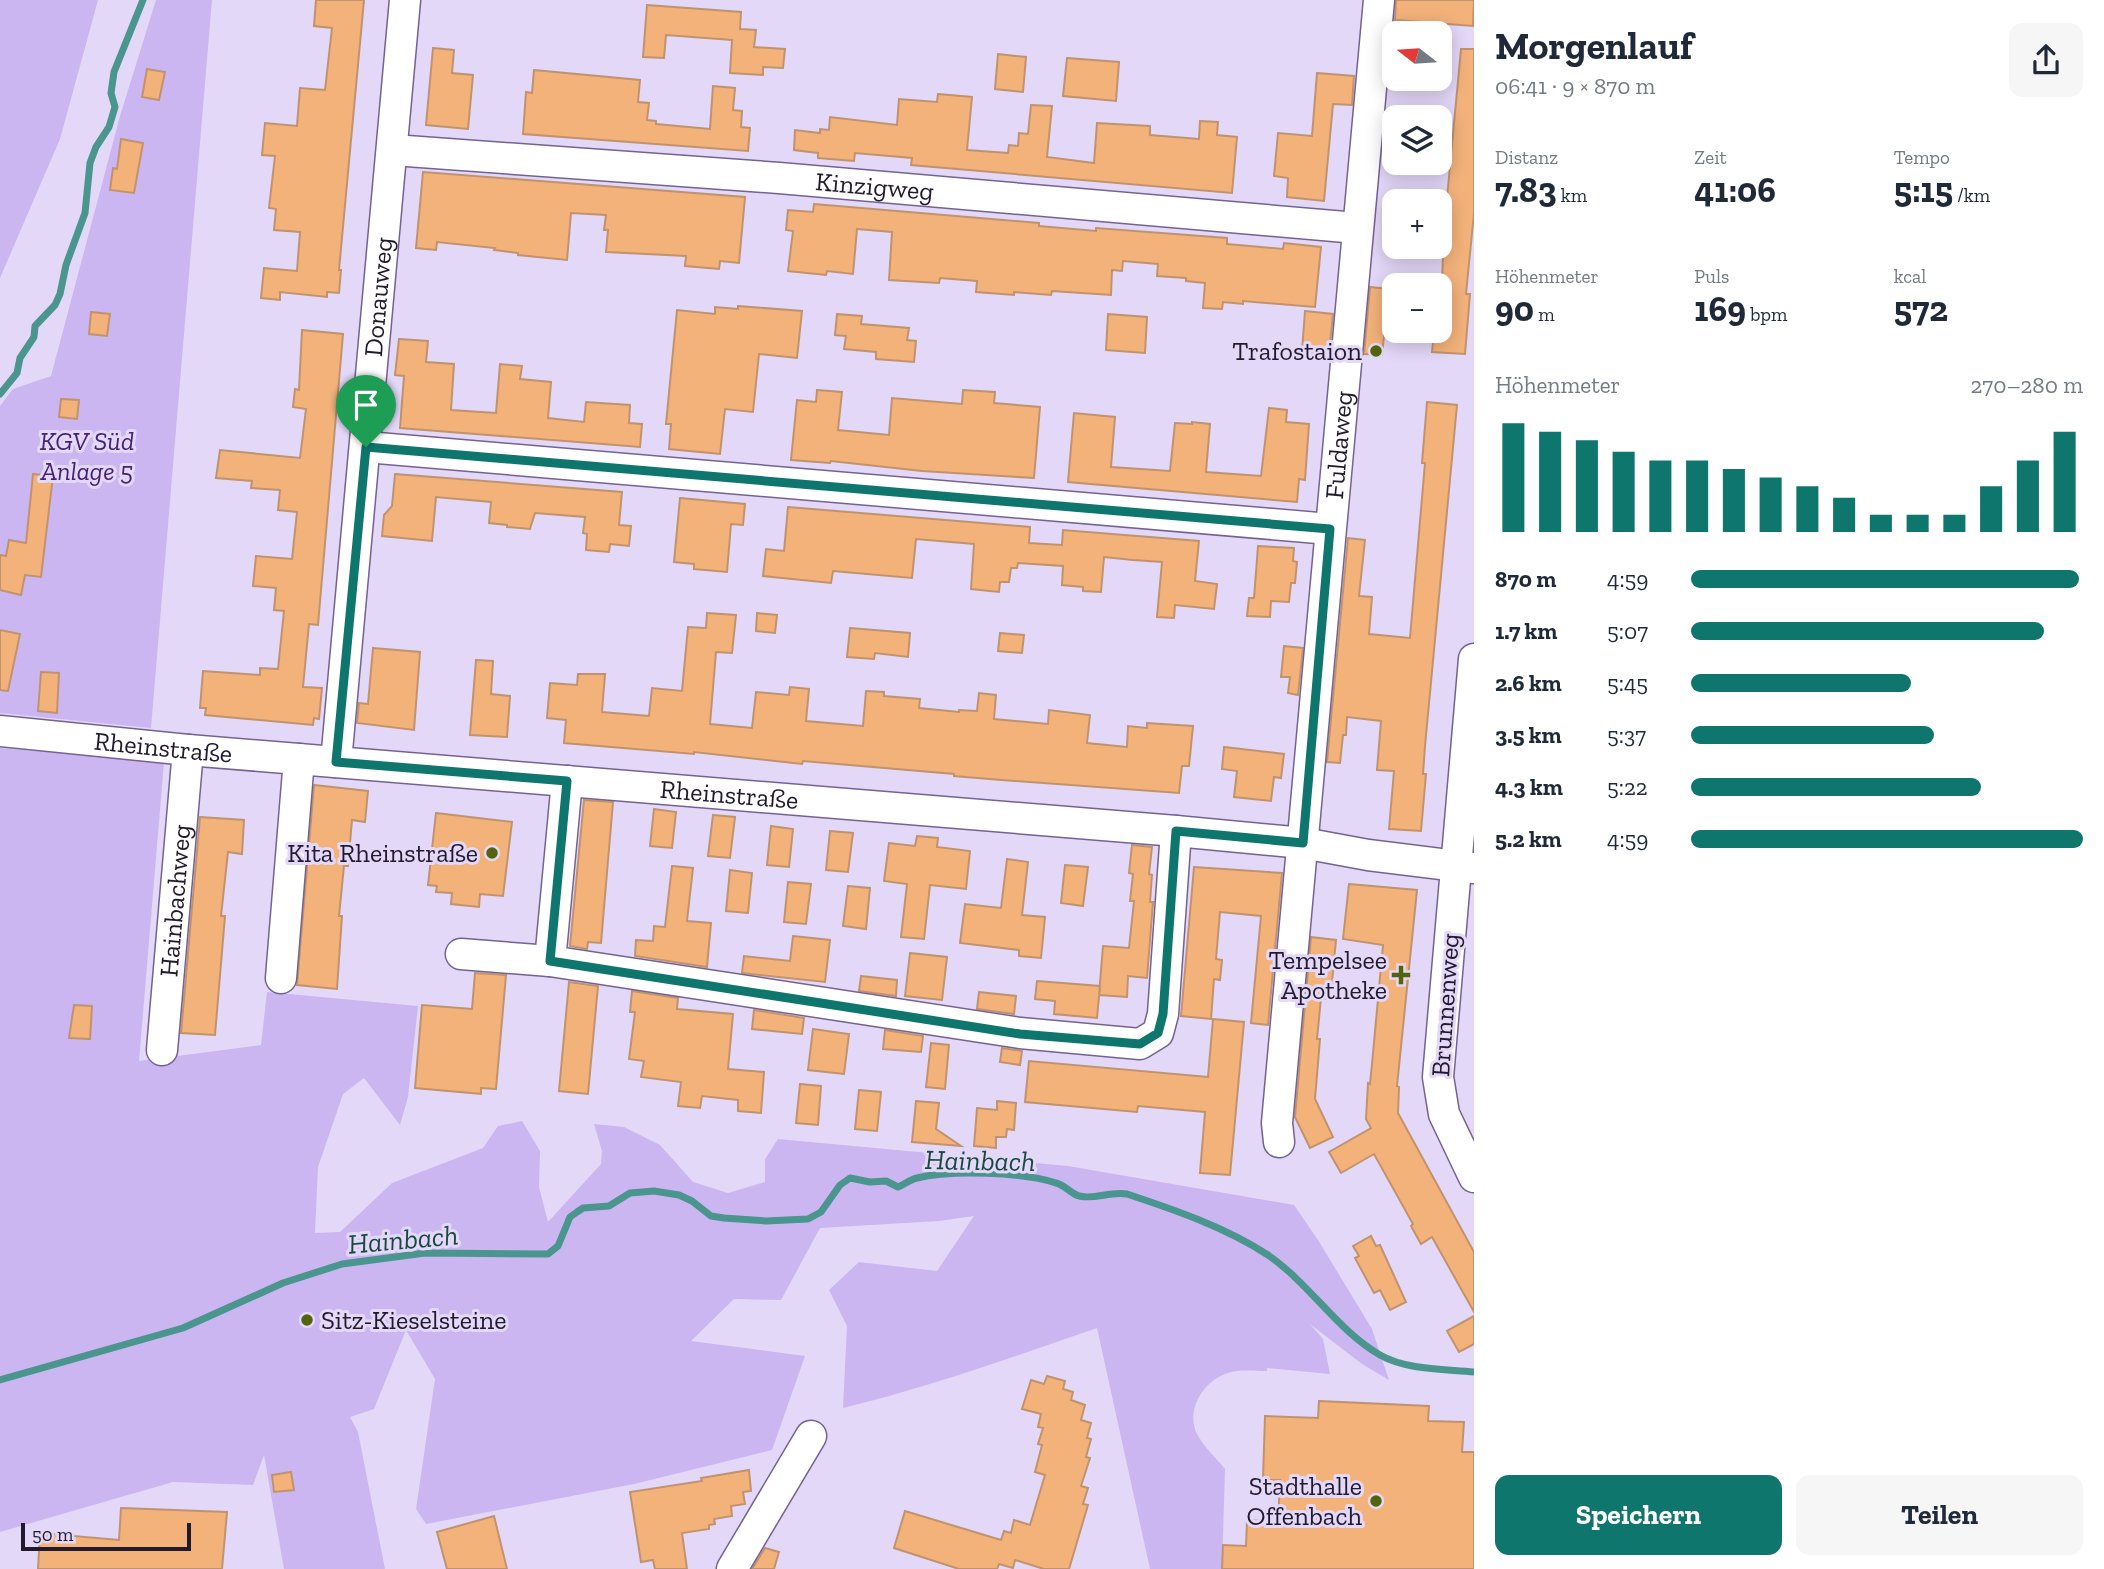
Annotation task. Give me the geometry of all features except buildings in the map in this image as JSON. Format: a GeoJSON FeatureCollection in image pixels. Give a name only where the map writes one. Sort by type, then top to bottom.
{"type":"FeatureCollection","features":[{"type":"Feature","properties":{"kind":"street","name":"Donauweg"},"geometry":{"type":"LineString","coordinates":[[336,762],[393,150],[404,0]]}},
{"type":"Feature","properties":{"kind":"street","name":"Fuldaweg"},"geometry":{"type":"LineString","coordinates":[[1279,1142],[1277,1123],[1379,0]]}},
{"type":"Feature","properties":{"kind":"street","name":"Kinzigweg"},"geometry":{"type":"LineString","coordinates":[[393,150],[779,178],[1357,228]]}},
{"type":"Feature","properties":{"kind":"street"},"geometry":{"type":"LineString","coordinates":[[366,447],[1330,529]]}},
{"type":"Feature","properties":{"kind":"street","name":"Brunnenweg"},"geometry":{"type":"LineString","coordinates":[[1474,659],[1465,867],[1439,1049],[1438,1089],[1447,1122],[1474,1177]]}},
{"type":"Feature","properties":{"kind":"street","name":"Rheinstraße"},"geometry":{"type":"LineString","coordinates":[[0,732],[299,760],[1176,831],[1303,843],[1368,855],[1465,867]]}},
{"type":"Feature","properties":{"kind":"street","name":"Hainbachweg"},"geometry":{"type":"LineString","coordinates":[[162,1050],[188,750]]}},
{"type":"Feature","properties":{"kind":"street"},"geometry":{"type":"LineString","coordinates":[[281,978],[299,760]]}},
{"type":"Feature","properties":{"kind":"street"},"geometry":{"type":"LineString","coordinates":[[550,961],[567,781]]}},
{"type":"Feature","properties":{"kind":"street"},"geometry":{"type":"LineString","coordinates":[[461,954],[550,961],[1020,1034],[1140,1044],[1158,1033],[1163,1014],[1176,831]]}},
{"type":"Feature","properties":{"kind":"street"},"geometry":{"type":"LineString","coordinates":[[732,1569],[811,1436]]}},
{"type":"Feature","properties":{"kind":"green space"},"geometry":{"type":"Polygon","coordinates":[[[0,0],[98,0],[60,139],[0,278],[0,0]]]}},
{"type":"Feature","properties":{"kind":"green space","name":"KGV Süd Anlage 5"},"geometry":{"type":"Polygon","coordinates":[[[156,0],[212,0],[151,728],[0,713],[0,406],[13,389],[51,376],[120,116],[156,0]]]}},
{"type":"Feature","properties":{"kind":"green space"},"geometry":{"type":"Polygon","coordinates":[[[0,748],[164,762],[139,1061],[261,1045],[267,992],[418,1006],[408,1097],[400,1125],[364,1078],[343,1094],[318,1167],[315,1233],[340,1232],[392,1183],[483,1148],[498,1126],[522,1121],[540,1151],[539,1187],[548,1222],[601,1164],[602,1151],[594,1124],[624,1127],[660,1145],[693,1182],[728,1193],[765,1182],[765,1159],[778,1139],[1068,1166],[1294,1205],[1372,1329],[1389,1380],[1362,1364],[1310,1324],[1323,1339],[1330,1374],[1267,1368],[1267,1371],[1232,1372],[1211,1382],[1199,1397],[1193,1415],[1197,1434],[1225,1469],[1222,1569],[1150,1569],[1097,1328],[1003,1361],[843,1408],[847,1326],[829,1290],[859,1262],[937,1271],[974,1216],[939,1221],[820,1228],[781,1300],[734,1299],[691,1341],[805,1356],[772,1450],[634,1484],[426,1524],[416,1509],[435,1379],[406,1330],[374,1409],[350,1417],[358,1432],[385,1569],[284,1569],[264,1455],[253,1485],[173,1482],[0,1532],[0,748]]]}},
{"type":"Feature","properties":{"kind":"waterway"},"geometry":{"type":"LineString","coordinates":[[0,394],[17,373],[20,358],[34,337],[35,326],[55,305],[60,294],[66,265],[85,213],[90,163],[96,147],[109,127],[115,107],[111,93],[114,72],[143,0]]}},
{"type":"Feature","properties":{"kind":"waterway","name":"Hainbach"},"geometry":{"type":"LineString","coordinates":[[0,1380],[183,1328],[283,1283],[342,1264],[425,1253],[548,1254],[558,1246],[570,1217],[583,1208],[609,1206],[630,1193],[654,1191],[679,1195],[692,1201],[711,1216],[724,1218],[766,1221],[808,1219],[821,1212],[840,1185],[850,1178],[870,1182],[886,1181],[898,1187],[912,1179],[931,1175],[967,1173],[1007,1174],[1042,1179],[1085,1197],[1127,1194],[1199,1220],[1252,1245],[1283,1266],[1351,1333],[1380,1355],[1402,1364],[1474,1372]]}},
{"type":"Feature","properties":{"kind":"place","name":"Trafostaion"},"geometry":{"type":"Point","coordinates":[1376,351]}},
{"type":"Feature","properties":{"kind":"place","name":"Kita Rheinstraße"},"geometry":{"type":"Point","coordinates":[492,853]}},
{"type":"Feature","properties":{"kind":"place","name":"Tempelsee Apotheke"},"geometry":{"type":"Point","coordinates":[1401,975]}},
{"type":"Feature","properties":{"kind":"place","name":"Sitz-Kieselsteine"},"geometry":{"type":"Point","coordinates":[307,1320]}},
{"type":"Feature","properties":{"kind":"place","name":"Stadthalle Offenbach"},"geometry":{"type":"Point","coordinates":[1376,1501]}},
{"type":"Feature","properties":{"kind":"route"},"geometry":{"type":"LineString","coordinates":[[366,447],[1330,529],[1303,843],[1176,831],[1163,1014],[1158,1033],[1140,1044],[1020,1034],[550,961],[567,781],[336,762],[366,447]]}}]}
